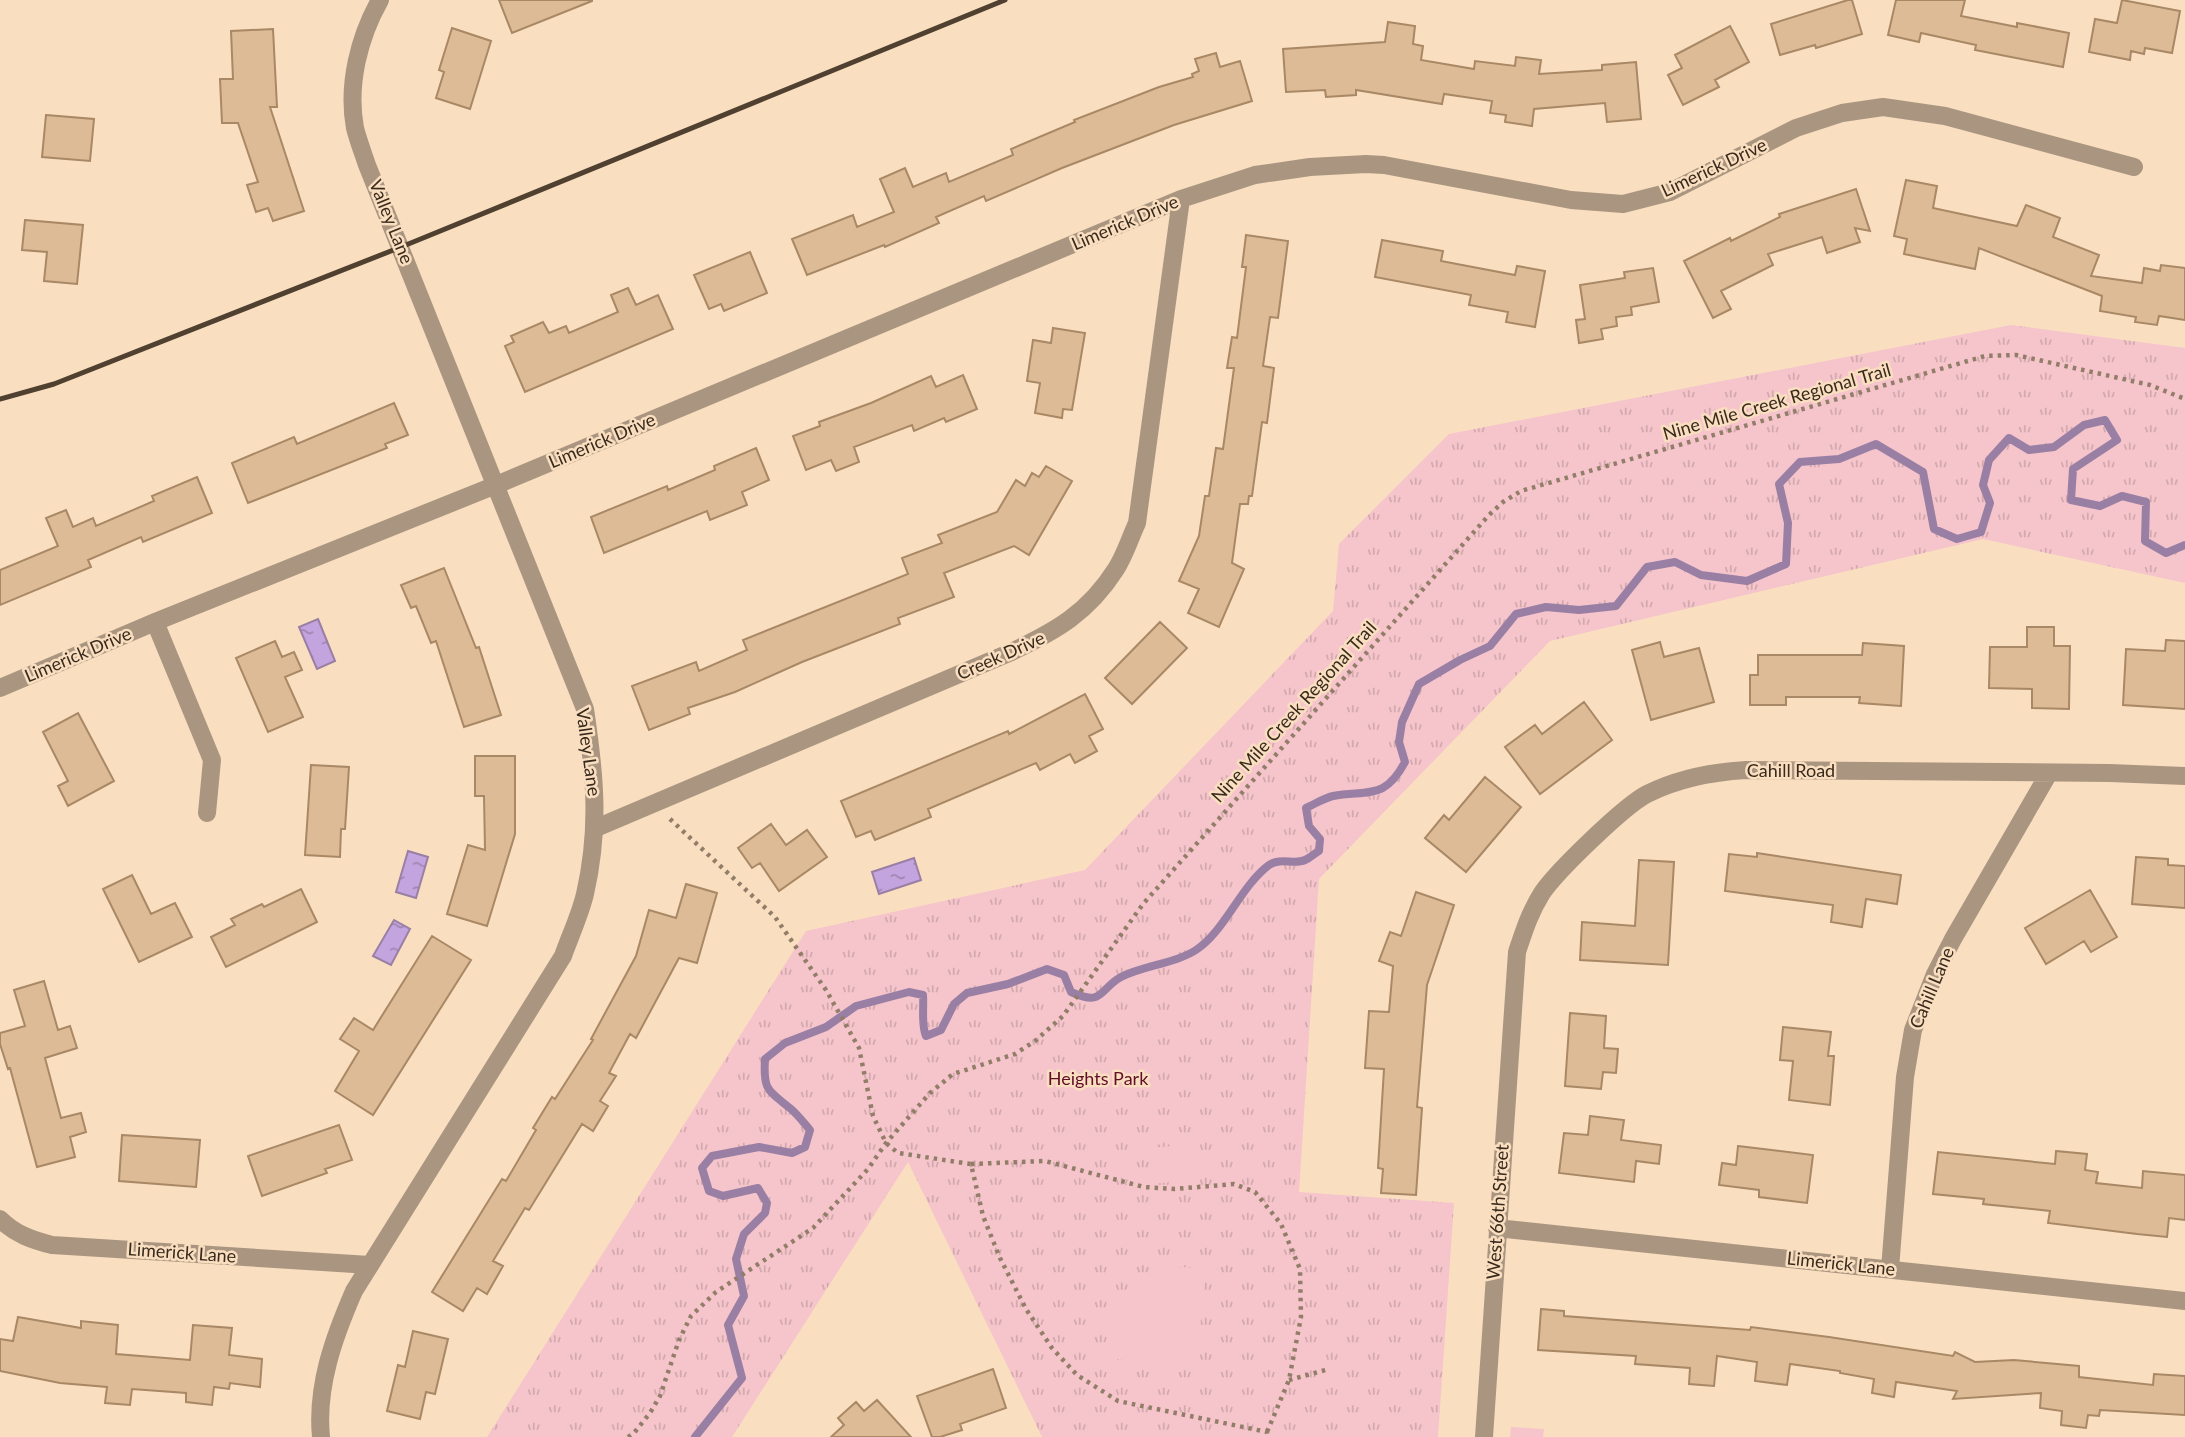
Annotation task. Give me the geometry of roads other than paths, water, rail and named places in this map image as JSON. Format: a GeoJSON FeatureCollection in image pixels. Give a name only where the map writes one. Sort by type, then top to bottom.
{"type":"FeatureCollection","features":[{"type":"Feature","properties":{"kind":"street","name":"Valley Lane"},"geometry":{"type":"LineString","coordinates":[[321,1437],[324,1382],[335,1335],[354,1291],[563,956],[585,896],[596,828],[595,771],[585,709],[367,165],[355,128],[353,86],[359,48],[378,1]]}},
{"type":"Feature","properties":{"kind":"street","name":"Limerick Drive"},"geometry":{"type":"LineString","coordinates":[[0,688],[155,622],[496,485],[1181,199],[1255,174],[1310,167],[1384,165],[1571,201],[1623,204],[1670,192],[1796,128],[1842,113],[1883,107],[1945,116],[2134,167]]}},
{"type":"Feature","properties":{"kind":"street","name":"Creek Drive"},"geometry":{"type":"LineString","coordinates":[[596,828],[1020,648],[1052,633],[1089,604],[1118,567],[1136,523],[1181,199]]}},
{"type":"Feature","properties":{"kind":"street"},"geometry":{"type":"LineString","coordinates":[[155,622],[212,760],[208,813]]}},
{"type":"Feature","properties":{"kind":"street","name":"Cahill Road"},"geometry":{"type":"LineString","coordinates":[[1513,988],[1517,952],[1527,919],[1544,890],[1618,816],[1645,795],[1676,781],[1710,772],[1746,770],[2185,776]]}},
{"type":"Feature","properties":{"kind":"street","name":"Cahill Lane"},"geometry":{"type":"LineString","coordinates":[[1890,1269],[1905,1077],[1913,1030],[1935,974],[1953,939],[2049,773]]}},
{"type":"Feature","properties":{"kind":"street","name":"West 66th Street"},"geometry":{"type":"LineString","coordinates":[[1484,1437],[1513,988]]}},
{"type":"Feature","properties":{"kind":"street","name":"Limerick Lane"},"geometry":{"type":"LineString","coordinates":[[0,1219],[29,1239],[52,1245],[370,1265]]}},
{"type":"Feature","properties":{"kind":"street","name":"Limerick Lane"},"geometry":{"type":"LineString","coordinates":[[1497,1228],[2185,1301]]}},
{"type":"Feature","properties":{"kind":"water"},"geometry":{"type":"Polygon","coordinates":[[[318,619],[335,661],[317,669],[299,627],[318,619]]]}},
{"type":"Feature","properties":{"kind":"water"},"geometry":{"type":"Polygon","coordinates":[[[408,851],[428,857],[416,898],[396,892],[408,851]]]}},
{"type":"Feature","properties":{"kind":"water"},"geometry":{"type":"Polygon","coordinates":[[[914,858],[921,880],[879,894],[872,872],[914,858]]]}},
{"type":"Feature","properties":{"kind":"water"},"geometry":{"type":"Polygon","coordinates":[[[394,920],[410,929],[391,965],[373,956],[394,920]]]}},
{"type":"Feature","properties":{"kind":"waterway"},"geometry":{"type":"LineString","coordinates":[[695,1437],[742,1378],[728,1325],[744,1296],[736,1259],[744,1234],[765,1213],[767,1203],[758,1188],[723,1196],[709,1191],[702,1168],[712,1156],[759,1147],[792,1153],[805,1147],[810,1130],[766,1084],[765,1059],[785,1043],[826,1027],[856,1006],[909,992],[923,995],[926,1036],[941,1030],[954,1004],[967,993],[1008,984],[1047,969],[1064,975],[1071,992],[1090,998],[1096,997],[1121,977],[1196,950],[1216,932],[1249,885],[1269,865],[1301,861],[1319,851],[1320,839],[1309,826],[1306,808],[1330,797],[1375,791],[1383,788],[1398,774],[1405,762],[1399,742],[1402,722],[1419,684],[1490,646],[1516,614],[1546,607],[1579,610],[1616,606],[1647,567],[1675,562],[1701,575],[1747,581],[1786,564],[1788,523],[1779,484],[1800,462],[1839,459],[1876,444],[1923,472],[1934,529],[1957,539],[1981,532],[1990,503],[1983,485],[1989,460],[2009,438],[2029,450],[2054,447],[2084,425],[2105,420],[2117,440],[2073,469],[2071,500],[2100,506],[2122,496],[2146,502],[2145,541],[2166,553],[2185,545]]}},
{"type":"Feature","properties":{"kind":"railway"},"geometry":{"type":"LineString","coordinates":[[0,399],[54,384],[401,247],[1005,0]]}},
{"type":"Feature","properties":{"kind":"park label","name":"Heights Park"},"geometry":{"type":"Point","coordinates":[1098,1079]}}]}
